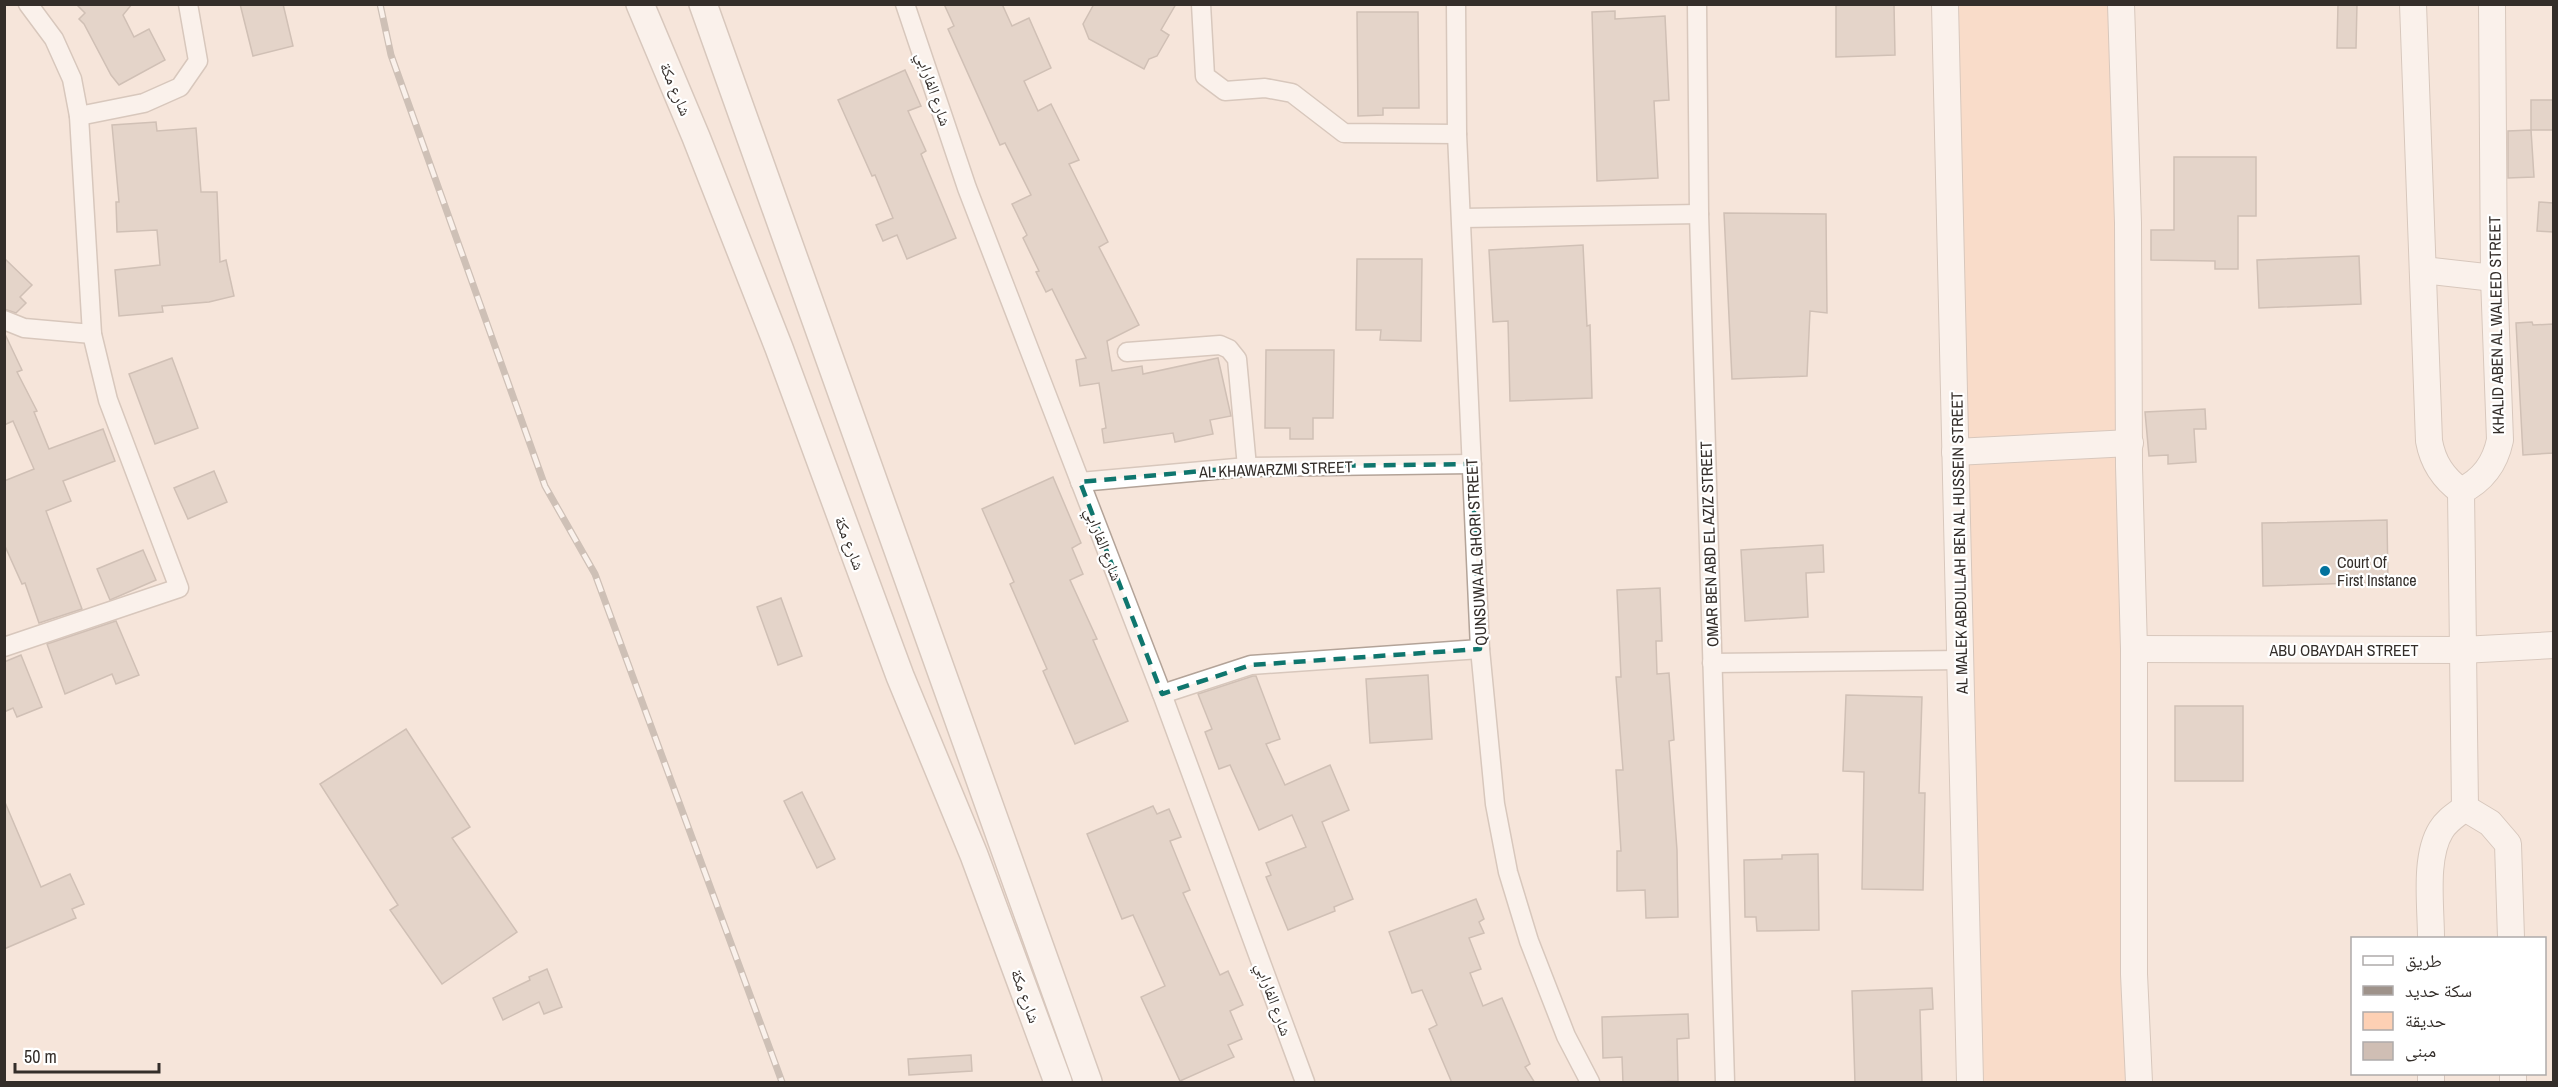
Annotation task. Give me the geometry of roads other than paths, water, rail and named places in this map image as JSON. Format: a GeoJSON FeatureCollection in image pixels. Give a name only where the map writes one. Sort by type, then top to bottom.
{"type":"FeatureCollection","features":[{"type":"Feature","properties":{"kind":"main road","name":"شارع مكة"},"geometry":{"type":"LineString","coordinates":[[640,4],[696,137],[779,348],[900,676],[965,833],[1058,1083]]}},
{"type":"Feature","properties":{"kind":"main road","name":"شارع مكة"},"geometry":{"type":"LineString","coordinates":[[703,4],[1088,1083]]}},
{"type":"Feature","properties":{"kind":"main road","name":"AL MALEK ABDULLAH BEN AL HUSSEIN STREET"},"geometry":{"type":"LineString","coordinates":[[1945,4],[1970,1083]]}},
{"type":"Feature","properties":{"kind":"main road"},"geometry":{"type":"LineString","coordinates":[[2121,4],[2128,223],[2134,649],[2134,974],[2139,1083]]}},
{"type":"Feature","properties":{"kind":"main road"},"geometry":{"type":"LineString","coordinates":[[2413,4],[2428,441],[2442,475],[2461,491],[2465,808]]}},
{"type":"Feature","properties":{"kind":"main road","name":"KHALID ABEN AL WALEED STREET"},"geometry":{"type":"LineString","coordinates":[[2461,491],[2483,476],[2497,453],[2500,440],[2494,278],[2492,4]]}},
{"type":"Feature","properties":{"kind":"main road"},"geometry":{"type":"LineString","coordinates":[[2422,270],[2494,278]]}},
{"type":"Feature","properties":{"kind":"main road"},"geometry":{"type":"LineString","coordinates":[[1955,452],[2130,443]]}},
{"type":"Feature","properties":{"kind":"main road","name":"ABU OBAYDAH STREET"},"geometry":{"type":"LineString","coordinates":[[2134,649],[2462,650],[2553,645]]}},
{"type":"Feature","properties":{"kind":"main road"},"geometry":{"type":"LineString","coordinates":[[2431,937],[2431,861],[2434,845],[2441,830],[2450,819],[2465,808]]}},
{"type":"Feature","properties":{"kind":"main road"},"geometry":{"type":"LineString","coordinates":[[2465,808],[2490,823],[2508,844],[2511,937]]}},
{"type":"Feature","properties":{"kind":"street"},"geometry":{"type":"LineString","coordinates":[[4,647],[179,588],[108,400],[92,334],[79,116],[72,79],[54,39],[28,4]]}},
{"type":"Feature","properties":{"kind":"street"},"geometry":{"type":"LineString","coordinates":[[79,116],[144,103],[180,87],[198,61],[188,4]]}},
{"type":"Feature","properties":{"kind":"street","name":"شارع الفارابي"},"geometry":{"type":"LineString","coordinates":[[905,4],[967,188],[1162,694],[1305,1083]]}},
{"type":"Feature","properties":{"kind":"street"},"geometry":{"type":"LineString","coordinates":[[1201,4],[1205,76],[1226,91],[1265,88],[1292,93],[1344,133],[1457,134]]}},
{"type":"Feature","properties":{"kind":"street","name":"QUNSUWA AL GHORI STREET"},"geometry":{"type":"LineString","coordinates":[[1456,4],[1457,134],[1480,649],[1495,804],[1508,872],[1548,992],[1590,1083]]}},
{"type":"Feature","properties":{"kind":"street","name":"OMAR BEN ABD EL AZIZ STREET"},"geometry":{"type":"LineString","coordinates":[[1697,4],[1699,214],[1725,1083]]}},
{"type":"Feature","properties":{"kind":"street"},"geometry":{"type":"LineString","coordinates":[[1462,218],[1699,214]]}},
{"type":"Feature","properties":{"kind":"street"},"geometry":{"type":"LineString","coordinates":[[4,321],[24,328],[92,334]]}},
{"type":"Feature","properties":{"kind":"street"},"geometry":{"type":"LineString","coordinates":[[1127,352],[1220,345],[1229,349],[1237,359],[1247,467]]}},
{"type":"Feature","properties":{"kind":"street","name":"AL KHAWARZMI STREET"},"geometry":{"type":"LineString","coordinates":[[1080,482],[1247,467],[1472,464]]}},
{"type":"Feature","properties":{"kind":"street"},"geometry":{"type":"LineString","coordinates":[[1162,694],[1251,664],[1480,649]]}},
{"type":"Feature","properties":{"kind":"street"},"geometry":{"type":"LineString","coordinates":[[1712,663],[1961,660]]}},
{"type":"Feature","properties":{"kind":"railway"},"geometry":{"type":"LineString","coordinates":[[380,4],[391,55],[545,486],[595,574],[782,1082]]}},
{"type":"Feature","properties":{"kind":"place","name":"Court Of First Instance"},"geometry":{"type":"Point","coordinates":[2325,571]}}]}
